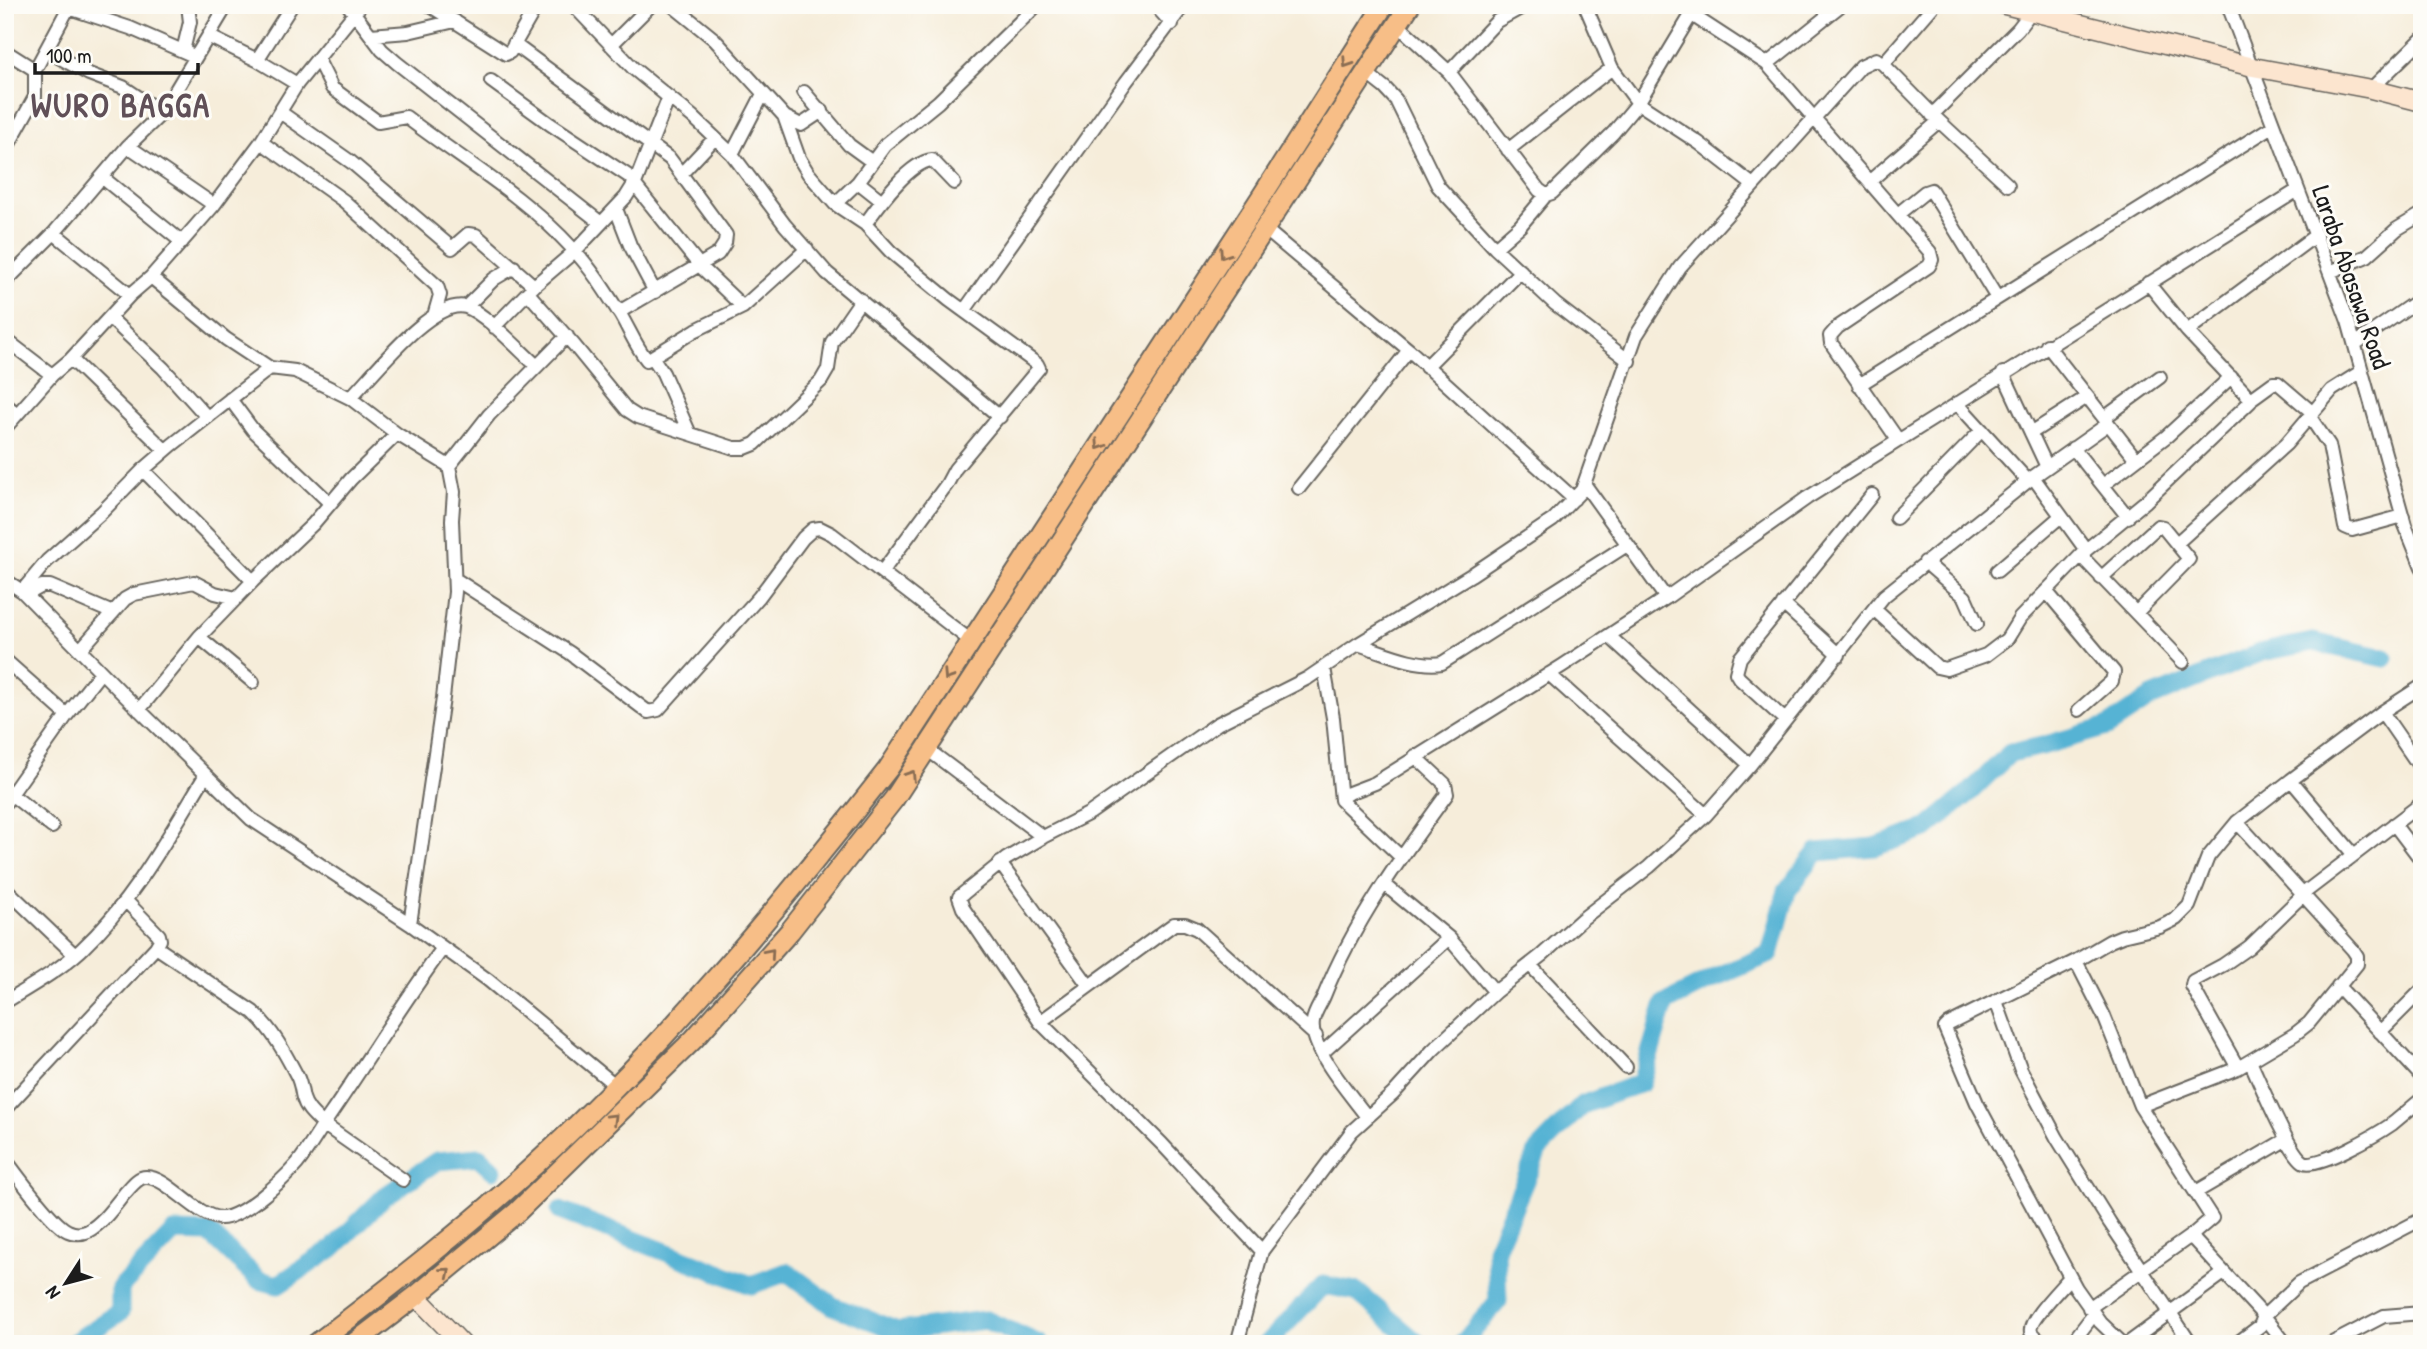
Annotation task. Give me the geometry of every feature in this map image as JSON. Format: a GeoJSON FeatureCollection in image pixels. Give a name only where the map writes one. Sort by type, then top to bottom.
{"type":"FeatureCollection","features":[{"type":"Feature","properties":{"kind":"main road"},"geometry":{"type":"LineString","coordinates":[[316,1344],[471,1222],[538,1161],[721,975],[775,912],[888,769],[1384,5]]}},
{"type":"Feature","properties":{"kind":"main road"},"geometry":{"type":"LineString","coordinates":[[353,1344],[416,1296],[517,1212],[694,1038],[790,931],[894,799],[1410,5]]}},
{"type":"Feature","properties":{"kind":"street"},"geometry":{"type":"LineString","coordinates":[[5,282],[54,233],[128,146],[162,113],[189,54],[188,5]]}},
{"type":"Feature","properties":{"kind":"street"},"geometry":{"type":"LineString","coordinates":[[189,54],[210,37],[227,5]]}},
{"type":"Feature","properties":{"kind":"street"},"geometry":{"type":"LineString","coordinates":[[257,60],[292,5]]}},
{"type":"Feature","properties":{"kind":"street"},"geometry":{"type":"LineString","coordinates":[[429,5],[506,54],[537,5]]}},
{"type":"Feature","properties":{"kind":"street"},"geometry":{"type":"LineString","coordinates":[[573,5],[634,69],[732,154],[785,225],[827,273],[1000,417]]}},
{"type":"Feature","properties":{"kind":"street"},"geometry":{"type":"LineString","coordinates":[[611,45],[651,5]]}},
{"type":"Feature","properties":{"kind":"street"},"geometry":{"type":"LineString","coordinates":[[672,5],[714,40],[783,116],[803,166],[835,204],[865,224],[891,252],[1039,368],[955,469],[947,484],[882,572]]}},
{"type":"Feature","properties":{"kind":"street"},"geometry":{"type":"LineString","coordinates":[[835,204],[858,182],[885,145],[938,102],[1037,5]]}},
{"type":"Feature","properties":{"kind":"street"},"geometry":{"type":"LineString","coordinates":[[1155,5],[1172,24]]}},
{"type":"Feature","properties":{"kind":"street"},"geometry":{"type":"LineString","coordinates":[[964,311],[1126,82],[1184,5]]}},
{"type":"Feature","properties":{"kind":"street"},"geometry":{"type":"LineString","coordinates":[[1449,72],[1497,21],[1526,5]]}},
{"type":"Feature","properties":{"kind":"street"},"geometry":{"type":"LineString","coordinates":[[1585,5],[1612,68],[1638,103],[1699,143],[1754,185]]}},
{"type":"Feature","properties":{"kind":"street"},"geometry":{"type":"LineString","coordinates":[[1767,64],[1841,5]]}},
{"type":"Feature","properties":{"kind":"street"},"geometry":{"type":"LineString","coordinates":[[1883,64],[1934,5]]}},
{"type":"Feature","properties":{"kind":"street"},"geometry":{"type":"LineString","coordinates":[[2005,5],[2253,66],[2422,102]]}},
{"type":"Feature","properties":{"kind":"street","name":"Laraba Abasawa Road"},"geometry":{"type":"LineString","coordinates":[[2228,5],[2330,272],[2354,344],[2403,516],[2417,542],[2422,567]]}},
{"type":"Feature","properties":{"kind":"street"},"geometry":{"type":"LineString","coordinates":[[5,151],[34,97],[35,70],[69,6],[130,28],[189,54]]}},
{"type":"Feature","properties":{"kind":"street"},"geometry":{"type":"LineString","coordinates":[[5,428],[52,375],[151,277],[214,205],[354,8],[371,35],[397,63],[601,223]]}},
{"type":"Feature","properties":{"kind":"street"},"geometry":{"type":"LineString","coordinates":[[1495,247],[1520,226],[1546,195],[1552,193],[1613,133],[1638,103],[1694,8],[1767,64],[1930,252],[1932,260],[1929,266],[1838,327],[1830,336],[1830,343],[1898,440]]}},
{"type":"Feature","properties":{"kind":"street"},"geometry":{"type":"LineString","coordinates":[[1870,181],[1936,118],[2031,12]]}},
{"type":"Feature","properties":{"kind":"street"},"geometry":{"type":"LineString","coordinates":[[371,35],[408,32],[455,21]]}},
{"type":"Feature","properties":{"kind":"street"},"geometry":{"type":"LineString","coordinates":[[1398,24],[1449,72],[1539,190],[1546,195]]}},
{"type":"Feature","properties":{"kind":"street"},"geometry":{"type":"LineString","coordinates":[[210,37],[298,84]]}},
{"type":"Feature","properties":{"kind":"street"},"geometry":{"type":"LineString","coordinates":[[2371,89],[2422,39]]}},
{"type":"Feature","properties":{"kind":"street"},"geometry":{"type":"LineString","coordinates":[[514,44],[670,159],[726,235],[723,248],[700,266],[618,312]]}},
{"type":"Feature","properties":{"kind":"street"},"geometry":{"type":"LineString","coordinates":[[47,50],[89,74],[123,87],[162,113]]}},
{"type":"Feature","properties":{"kind":"street"},"geometry":{"type":"LineString","coordinates":[[5,51],[35,70]]}},
{"type":"Feature","properties":{"kind":"street"},"geometry":{"type":"LineString","coordinates":[[1262,1251],[1171,1153],[1040,1022],[958,897],[1000,863],[1090,813],[1229,716],[1308,678],[1358,644],[1478,571],[1553,520],[1584,485],[1636,336],[1680,267],[1861,66],[1876,59],[1883,64],[2008,185]]}},
{"type":"Feature","properties":{"kind":"street"},"geometry":{"type":"LineString","coordinates":[[318,60],[332,88],[360,110],[382,122],[406,117],[513,194],[575,251],[618,312],[646,359],[653,358],[696,330],[743,307],[807,249]]}},
{"type":"Feature","properties":{"kind":"street"},"geometry":{"type":"LineString","coordinates":[[1508,150],[1612,68]]}},
{"type":"Feature","properties":{"kind":"street"},"geometry":{"type":"LineString","coordinates":[[1366,73],[1396,100],[1438,186],[1495,247],[1555,304],[1629,361]]}},
{"type":"Feature","properties":{"kind":"street"},"geometry":{"type":"LineString","coordinates":[[491,81],[635,183],[700,266],[743,307]]}},
{"type":"Feature","properties":{"kind":"street"},"geometry":{"type":"LineString","coordinates":[[804,92],[849,145],[871,161]]}},
{"type":"Feature","properties":{"kind":"street"},"geometry":{"type":"LineString","coordinates":[[732,154],[763,94]]}},
{"type":"Feature","properties":{"kind":"street"},"geometry":{"type":"LineString","coordinates":[[494,327],[616,209],[635,183],[669,97]]}},
{"type":"Feature","properties":{"kind":"street"},"geometry":{"type":"LineString","coordinates":[[783,116],[801,125],[822,111]]}},
{"type":"Feature","properties":{"kind":"street"},"geometry":{"type":"LineString","coordinates":[[281,112],[351,162],[452,248],[468,234],[476,234],[514,267],[627,411],[638,417],[734,448],[746,448],[755,444],[821,381],[828,369],[832,342],[861,300]]}},
{"type":"Feature","properties":{"kind":"street"},"geometry":{"type":"LineString","coordinates":[[1859,385],[2273,126]]}},
{"type":"Feature","properties":{"kind":"street"},"geometry":{"type":"LineString","coordinates":[[682,173],[715,138]]}},
{"type":"Feature","properties":{"kind":"street"},"geometry":{"type":"LineString","coordinates":[[261,142],[344,201],[437,286],[440,295],[434,316]]}},
{"type":"Feature","properties":{"kind":"street"},"geometry":{"type":"LineString","coordinates":[[128,146],[214,205]]}},
{"type":"Feature","properties":{"kind":"street"},"geometry":{"type":"LineString","coordinates":[[865,224],[881,201],[918,164],[928,160],[936,163],[954,183]]}},
{"type":"Feature","properties":{"kind":"street"},"geometry":{"type":"LineString","coordinates":[[103,178],[182,242]]}},
{"type":"Feature","properties":{"kind":"street"},"geometry":{"type":"LineString","coordinates":[[858,182],[881,201]]}},
{"type":"Feature","properties":{"kind":"street"},"geometry":{"type":"LineString","coordinates":[[1898,214],[1931,190],[1997,299]]}},
{"type":"Feature","properties":{"kind":"street"},"geometry":{"type":"LineString","coordinates":[[1341,796],[1375,783],[1549,674],[1666,598],[1807,498],[2298,190]]}},
{"type":"Feature","properties":{"kind":"street"},"geometry":{"type":"LineString","coordinates":[[616,209],[630,246],[655,292]]}},
{"type":"Feature","properties":{"kind":"street"},"geometry":{"type":"LineString","coordinates":[[2330,272],[2367,256],[2396,229],[2421,216]]}},
{"type":"Feature","properties":{"kind":"street"},"geometry":{"type":"LineString","coordinates":[[1266,229],[1409,350],[1574,499]]}},
{"type":"Feature","properties":{"kind":"street"},"geometry":{"type":"LineString","coordinates":[[54,233],[130,295]]}},
{"type":"Feature","properties":{"kind":"street"},"geometry":{"type":"LineString","coordinates":[[2187,331],[2316,235]]}},
{"type":"Feature","properties":{"kind":"street"},"geometry":{"type":"LineString","coordinates":[[466,307],[482,289],[514,267]]}},
{"type":"Feature","properties":{"kind":"street"},"geometry":{"type":"LineString","coordinates":[[1426,366],[1521,271]]}},
{"type":"Feature","properties":{"kind":"street"},"geometry":{"type":"LineString","coordinates":[[151,277],[226,339],[270,368],[295,372],[350,398],[397,434],[449,466],[454,492],[452,520],[455,592],[443,698],[410,924]]}},
{"type":"Feature","properties":{"kind":"street"},"geometry":{"type":"LineString","coordinates":[[2148,283],[2187,331],[2250,399]]}},
{"type":"Feature","properties":{"kind":"street"},"geometry":{"type":"LineString","coordinates":[[2354,344],[2417,301],[2422,301]]}},
{"type":"Feature","properties":{"kind":"street"},"geometry":{"type":"LineString","coordinates":[[350,398],[401,342],[450,307],[466,307],[481,316],[537,366]]}},
{"type":"Feature","properties":{"kind":"street"},"geometry":{"type":"LineString","coordinates":[[110,318],[163,368],[207,417]]}},
{"type":"Feature","properties":{"kind":"street"},"geometry":{"type":"LineString","coordinates":[[449,466],[489,415],[567,336]]}},
{"type":"Feature","properties":{"kind":"street"},"geometry":{"type":"LineString","coordinates":[[5,339],[52,375]]}},
{"type":"Feature","properties":{"kind":"street"},"geometry":{"type":"LineString","coordinates":[[2047,345],[2136,459]]}},
{"type":"Feature","properties":{"kind":"street"},"geometry":{"type":"LineString","coordinates":[[1299,488],[1409,350]]}},
{"type":"Feature","properties":{"kind":"street"},"geometry":{"type":"LineString","coordinates":[[653,358],[663,373],[689,432]]}},
{"type":"Feature","properties":{"kind":"street"},"geometry":{"type":"LineString","coordinates":[[71,359],[165,450]]}},
{"type":"Feature","properties":{"kind":"street"},"geometry":{"type":"LineString","coordinates":[[24,593],[41,568],[143,470],[270,368]]}},
{"type":"Feature","properties":{"kind":"street"},"geometry":{"type":"LineString","coordinates":[[2178,542],[2286,444],[2332,390],[2362,371]]}},
{"type":"Feature","properties":{"kind":"street"},"geometry":{"type":"LineString","coordinates":[[2003,373],[2047,467]]}},
{"type":"Feature","properties":{"kind":"street"},"geometry":{"type":"LineString","coordinates":[[1237,1344],[1262,1251],[1352,1131],[1495,992],[1649,867],[1706,815],[1750,765],[1884,596],[2160,377]]}},
{"type":"Feature","properties":{"kind":"street"},"geometry":{"type":"LineString","coordinates":[[2103,485],[2167,436],[2231,377]]}},
{"type":"Feature","properties":{"kind":"street"},"geometry":{"type":"LineString","coordinates":[[1874,609],[1937,667],[1947,669],[1986,655],[2007,639],[2020,618],[2083,553],[2128,517],[2250,402],[2250,399],[2273,383],[2278,383],[2312,415],[2329,445],[2345,527],[2352,530],[2403,516]]}},
{"type":"Feature","properties":{"kind":"street"},"geometry":{"type":"LineString","coordinates":[[2031,433],[2087,397]]}},
{"type":"Feature","properties":{"kind":"street"},"geometry":{"type":"LineString","coordinates":[[230,399],[274,451],[330,503]]}},
{"type":"Feature","properties":{"kind":"street"},"geometry":{"type":"LineString","coordinates":[[1957,403],[2030,479],[2061,516],[2101,578],[2183,662]]}},
{"type":"Feature","properties":{"kind":"street"},"geometry":{"type":"LineString","coordinates":[[5,404],[17,414]]}},
{"type":"Feature","properties":{"kind":"street"},"geometry":{"type":"LineString","coordinates":[[1896,518],[1982,430]]}},
{"type":"Feature","properties":{"kind":"street"},"geometry":{"type":"LineString","coordinates":[[139,710],[199,637],[313,524],[397,434]]}},
{"type":"Feature","properties":{"kind":"street"},"geometry":{"type":"LineString","coordinates":[[2073,448],[2128,517]]}},
{"type":"Feature","properties":{"kind":"street"},"geometry":{"type":"LineString","coordinates":[[143,470],[253,581]]}},
{"type":"Feature","properties":{"kind":"street"},"geometry":{"type":"LineString","coordinates":[[1584,485],[1666,598]]}},
{"type":"Feature","properties":{"kind":"street"},"geometry":{"type":"LineString","coordinates":[[1785,720],[1736,673],[1740,658],[1872,495]]}},
{"type":"Feature","properties":{"kind":"street"},"geometry":{"type":"LineString","coordinates":[[1997,571],[2061,516]]}},
{"type":"Feature","properties":{"kind":"street"},"geometry":{"type":"LineString","coordinates":[[2101,578],[2158,526],[2163,527],[2178,542],[2188,556],[2188,562],[2137,612]]}},
{"type":"Feature","properties":{"kind":"street"},"geometry":{"type":"LineString","coordinates":[[455,579],[570,653],[649,712],[657,710],[759,597],[803,538],[813,529],[820,528],[832,534],[971,641]]}},
{"type":"Feature","properties":{"kind":"street"},"geometry":{"type":"LineString","coordinates":[[1358,644],[1410,659],[1433,664],[1442,663],[1627,545]]}},
{"type":"Feature","properties":{"kind":"street"},"geometry":{"type":"LineString","coordinates":[[1925,562],[1965,597],[1976,624]]}},
{"type":"Feature","properties":{"kind":"street"},"geometry":{"type":"LineString","coordinates":[[41,568],[43,586]]}},
{"type":"Feature","properties":{"kind":"street"},"geometry":{"type":"LineString","coordinates":[[5,580],[24,593],[251,819],[410,924],[488,980],[615,1085]]}},
{"type":"Feature","properties":{"kind":"street"},"geometry":{"type":"LineString","coordinates":[[80,650],[130,596],[194,582],[215,593],[236,598]]}},
{"type":"Feature","properties":{"kind":"street"},"geometry":{"type":"LineString","coordinates":[[24,593],[50,586],[113,613]]}},
{"type":"Feature","properties":{"kind":"street"},"geometry":{"type":"LineString","coordinates":[[2046,591],[2114,672],[2112,681],[2079,710]]}},
{"type":"Feature","properties":{"kind":"street"},"geometry":{"type":"LineString","coordinates":[[1783,604],[1839,655]]}},
{"type":"Feature","properties":{"kind":"street"},"geometry":{"type":"LineString","coordinates":[[1609,636],[1750,765]]}},
{"type":"Feature","properties":{"kind":"street"},"geometry":{"type":"LineString","coordinates":[[199,637],[253,682]]}},
{"type":"Feature","properties":{"kind":"street"},"geometry":{"type":"LineString","coordinates":[[5,660],[67,715]]}},
{"type":"Feature","properties":{"kind":"street"},"geometry":{"type":"LineString","coordinates":[[1324,668],[1335,732],[1341,800],[1401,857]]}},
{"type":"Feature","properties":{"kind":"street"},"geometry":{"type":"LineString","coordinates":[[52,827],[7,796],[101,672]]}},
{"type":"Feature","properties":{"kind":"street"},"geometry":{"type":"LineString","coordinates":[[1549,674],[1706,815]]}},
{"type":"Feature","properties":{"kind":"street"},"geometry":{"type":"LineString","coordinates":[[2224,1273],[2125,1344],[2092,1311],[2070,1277],[1978,1103],[1946,1030],[1949,1024],[2122,936],[2160,927],[2176,919],[2189,906],[2208,856],[2238,822],[2382,712],[2422,686]]}},
{"type":"Feature","properties":{"kind":"street"},"geometry":{"type":"LineString","coordinates":[[2382,712],[2422,770]]}},
{"type":"Feature","properties":{"kind":"street"},"geometry":{"type":"LineString","coordinates":[[927,749],[1043,837]]}},
{"type":"Feature","properties":{"kind":"street"},"geometry":{"type":"LineString","coordinates":[[1367,1117],[1322,1053],[1313,1021],[1332,973],[1384,884],[1447,794],[1445,784],[1415,757]]}},
{"type":"Feature","properties":{"kind":"street"},"geometry":{"type":"LineString","coordinates":[[5,1002],[51,974],[75,955],[126,901],[205,776]]}},
{"type":"Feature","properties":{"kind":"street"},"geometry":{"type":"LineString","coordinates":[[2291,780],[2354,855]]}},
{"type":"Feature","properties":{"kind":"street"},"geometry":{"type":"LineString","coordinates":[[2238,1068],[2192,983],[2249,947],[2304,895],[2422,803]]}},
{"type":"Feature","properties":{"kind":"street"},"geometry":{"type":"LineString","coordinates":[[2140,1106],[2238,1068],[2302,1028],[2357,964],[2357,956],[2238,822]]}},
{"type":"Feature","properties":{"kind":"street"},"geometry":{"type":"LineString","coordinates":[[2394,824],[2422,861]]}},
{"type":"Feature","properties":{"kind":"street"},"geometry":{"type":"LineString","coordinates":[[1000,863],[1089,986]]}},
{"type":"Feature","properties":{"kind":"street"},"geometry":{"type":"LineString","coordinates":[[1384,884],[1449,938],[1495,992]]}},
{"type":"Feature","properties":{"kind":"street"},"geometry":{"type":"LineString","coordinates":[[5,888],[75,955]]}},
{"type":"Feature","properties":{"kind":"street"},"geometry":{"type":"LineString","coordinates":[[5,1109],[156,947],[160,940],[159,935],[126,901]]}},
{"type":"Feature","properties":{"kind":"street"},"geometry":{"type":"LineString","coordinates":[[1040,1022],[1174,924],[1185,924],[1196,929],[1316,1037]]}},
{"type":"Feature","properties":{"kind":"street"},"geometry":{"type":"LineString","coordinates":[[1322,1053],[1449,938]]}},
{"type":"Feature","properties":{"kind":"street"},"geometry":{"type":"LineString","coordinates":[[156,947],[264,1022],[299,1078],[305,1104],[323,1124],[403,1180]]}},
{"type":"Feature","properties":{"kind":"street"},"geometry":{"type":"LineString","coordinates":[[5,1159],[55,1221],[67,1231],[78,1234],[95,1226],[136,1181],[145,1177],[158,1180],[201,1211],[217,1218],[228,1217],[243,1210],[297,1163],[409,994],[443,948]]}},
{"type":"Feature","properties":{"kind":"street"},"geometry":{"type":"LineString","coordinates":[[2071,1344],[2092,1311],[2212,1217],[2140,1106],[2104,1016],[2076,961]]}},
{"type":"Feature","properties":{"kind":"street"},"geometry":{"type":"LineString","coordinates":[[1530,965],[1626,1067]]}},
{"type":"Feature","properties":{"kind":"street"},"geometry":{"type":"LineString","coordinates":[[2338,986],[2420,1073]]}},
{"type":"Feature","properties":{"kind":"street"},"geometry":{"type":"LineString","coordinates":[[2380,1032],[2422,990]]}},
{"type":"Feature","properties":{"kind":"street"},"geometry":{"type":"LineString","coordinates":[[1996,1001],[2021,1070],[2044,1115],[2141,1270],[2191,1344]]}},
{"type":"Feature","properties":{"kind":"street"},"geometry":{"type":"LineString","coordinates":[[2250,1061],[2287,1139],[2299,1158],[2312,1164],[2336,1155],[2390,1125],[2422,1099]]}},
{"type":"Feature","properties":{"kind":"street"},"geometry":{"type":"LineString","coordinates":[[2196,1192],[2287,1139]]}},
{"type":"Feature","properties":{"kind":"street"},"geometry":{"type":"LineString","coordinates":[[2236,1344],[2260,1326],[2264,1316],[2288,1292],[2314,1274],[2422,1219]]}},
{"type":"Feature","properties":{"kind":"street"},"geometry":{"type":"LineString","coordinates":[[2192,1235],[2286,1344]]}},
{"type":"Feature","properties":{"kind":"street"},"geometry":{"type":"LineString","coordinates":[[2043,1344],[2031,1333],[2030,1328],[2034,1319],[2070,1277]]}},
{"type":"Feature","properties":{"kind":"street"},"geometry":{"type":"LineString","coordinates":[[416,1296],[462,1344]]}},
{"type":"Feature","properties":{"kind":"street"},"geometry":{"type":"LineString","coordinates":[[2330,1344],[2352,1338],[2384,1316],[2422,1313]]}},
{"type":"Feature","properties":{"kind":"waterway"},"geometry":{"type":"LineString","coordinates":[[1462,1344],[1498,1301],[1496,1249],[1538,1150],[1582,1105],[1641,1083],[1665,1003],[1770,954],[1787,891],[1817,852],[1875,847],[1926,829],[1969,793],[2010,753],[2107,727],[2152,697],[2262,652],[2313,642],[2385,658]]}},
{"type":"Feature","properties":{"kind":"waterway"},"geometry":{"type":"LineString","coordinates":[[72,1344],[120,1312],[120,1288],[174,1232],[209,1233],[259,1280],[278,1285],[333,1248],[385,1196],[437,1161],[479,1157],[493,1170]]}},
{"type":"Feature","properties":{"kind":"waterway"},"geometry":{"type":"LineString","coordinates":[[560,1211],[751,1285],[787,1272],[833,1306],[898,1331],[986,1320],[1039,1344]]}},
{"type":"Feature","properties":{"kind":"waterway"},"geometry":{"type":"LineString","coordinates":[[1267,1344],[1323,1285],[1356,1291],[1419,1344]]}},
{"type":"Feature","properties":{"kind":"district","name":"WURO BAGGA"},"geometry":{"type":"Point","coordinates":[121,105]}}]}
